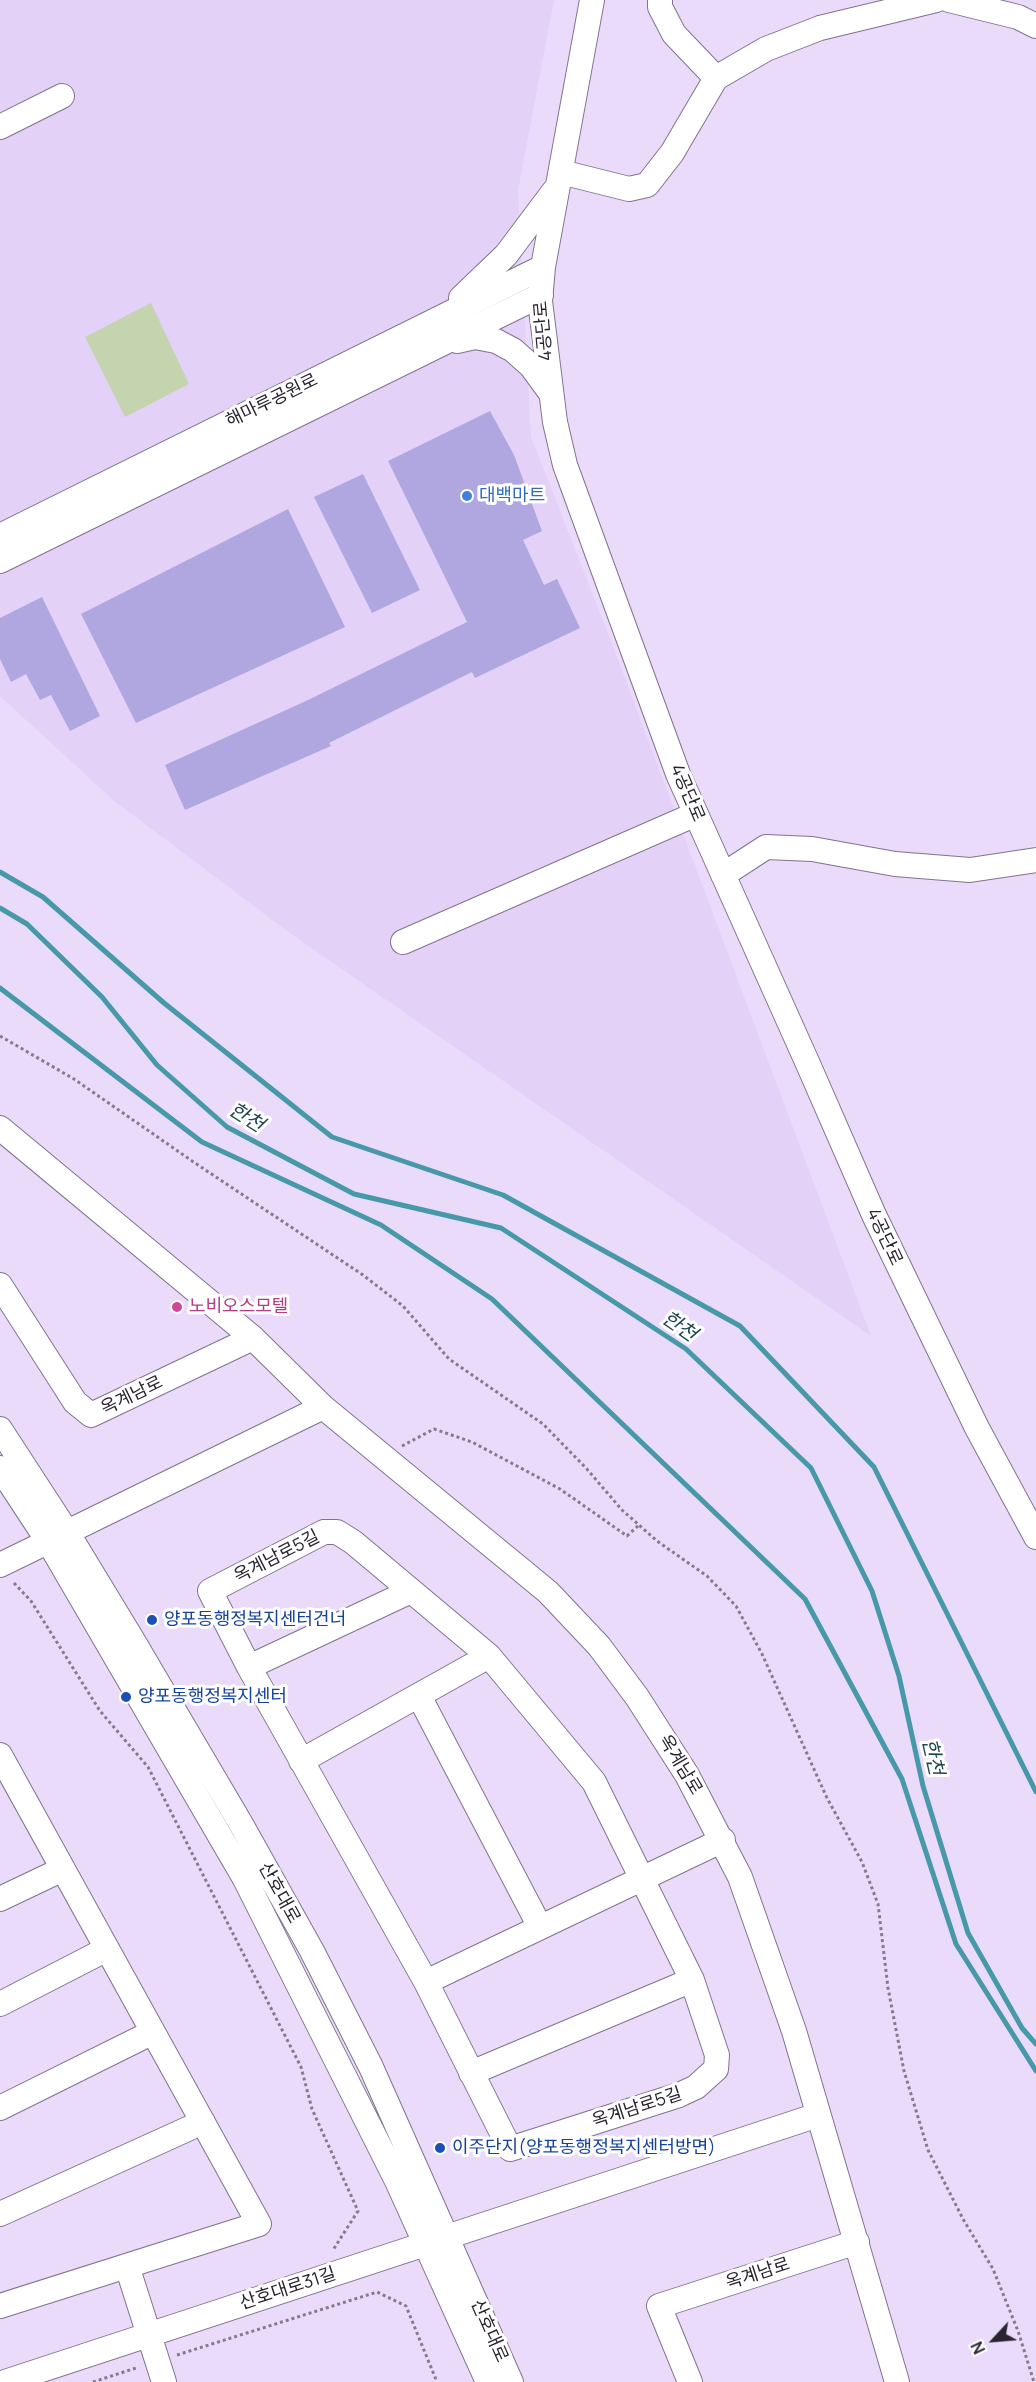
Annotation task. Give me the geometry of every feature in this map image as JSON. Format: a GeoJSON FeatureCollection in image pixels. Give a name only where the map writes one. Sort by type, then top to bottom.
{"type":"FeatureCollection","features":[{"type":"Feature","properties":{"kind":"street","name":"4공단로"},"geometry":{"type":"LineString","coordinates":[[592,0],[543,267],[541,295],[550,392],[555,422],[569,475],[678,774],[874,1215],[977,1428],[1036,1537]]}},
{"type":"Feature","properties":{"kind":"street"},"geometry":{"type":"LineString","coordinates":[[660,0],[660,7],[674,34],[716,78]]}},
{"type":"Feature","properties":{"kind":"street"},"geometry":{"type":"LineString","coordinates":[[436,320],[507,255],[560,178],[629,189],[647,185],[672,153],[716,78],[766,49],[820,28],[936,0]]}},
{"type":"Feature","properties":{"kind":"street"},"geometry":{"type":"LineString","coordinates":[[949,0],[1018,17],[1036,26]]}},
{"type":"Feature","properties":{"kind":"street"},"geometry":{"type":"LineString","coordinates":[[0,127],[62,96]]}},
{"type":"Feature","properties":{"kind":"street","name":"해마루공원로"},"geometry":{"type":"LineString","coordinates":[[0,536],[543,267]]}},
{"type":"Feature","properties":{"kind":"street","name":"해마루공원로"},"geometry":{"type":"LineString","coordinates":[[0,561],[541,295]]}},
{"type":"Feature","properties":{"kind":"street"},"geometry":{"type":"LineString","coordinates":[[443,343],[475,337],[496,341],[513,350],[531,366],[550,392]]}},
{"type":"Feature","properties":{"kind":"street"},"geometry":{"type":"LineString","coordinates":[[403,942],[696,814]]}},
{"type":"Feature","properties":{"kind":"street"},"geometry":{"type":"LineString","coordinates":[[723,875],[766,847],[812,849],[895,864],[970,870],[1036,860]]}},
{"type":"Feature","properties":{"kind":"street","name":"옥계남로"},"geometry":{"type":"LineString","coordinates":[[0,1128],[253,1338],[323,1407],[548,1592],[599,1646],[638,1697],[687,1774],[740,1876],[794,2031],[897,2382]]}},
{"type":"Feature","properties":{"kind":"street","name":"옥계남로"},"geometry":{"type":"LineString","coordinates":[[0,1285],[75,1402],[91,1415],[253,1338]]}},
{"type":"Feature","properties":{"kind":"street"},"geometry":{"type":"LineString","coordinates":[[7,1574],[58,1536],[323,1407]]}},
{"type":"Feature","properties":{"kind":"street","name":"산호대로"},"geometry":{"type":"LineString","coordinates":[[0,1429],[245,1879],[511,2382]]}},
{"type":"Feature","properties":{"kind":"street","name":"산호대로"},"geometry":{"type":"LineString","coordinates":[[0,1468],[58,1536]]}},
{"type":"Feature","properties":{"kind":"street","name":"옥계남로5길"},"geometry":{"type":"LineString","coordinates":[[324,1532],[337,1532],[353,1542],[489,1656],[594,1782],[692,1980],[718,2064],[714,2073],[705,2081],[679,2095],[510,2149],[426,1982],[249,1667],[210,1591],[324,1532]]}},
{"type":"Feature","properties":{"kind":"street"},"geometry":{"type":"LineString","coordinates":[[249,1667],[411,1591]]}},
{"type":"Feature","properties":{"kind":"street"},"geometry":{"type":"LineString","coordinates":[[301,1761],[489,1656]]}},
{"type":"Feature","properties":{"kind":"street"},"geometry":{"type":"LineString","coordinates":[[418,1696],[540,1928]]}},
{"type":"Feature","properties":{"kind":"street"},"geometry":{"type":"LineString","coordinates":[[0,1755],[9,1791],[63,1869],[259,2224],[0,2306]]}},
{"type":"Feature","properties":{"kind":"street"},"geometry":{"type":"LineString","coordinates":[[426,1982],[723,1840]]}},
{"type":"Feature","properties":{"kind":"street"},"geometry":{"type":"LineString","coordinates":[[0,1899],[63,1869]]}},
{"type":"Feature","properties":{"kind":"street"},"geometry":{"type":"LineString","coordinates":[[0,2004],[107,1949]]}},
{"type":"Feature","properties":{"kind":"street"},"geometry":{"type":"LineString","coordinates":[[471,2073],[692,1980]]}},
{"type":"Feature","properties":{"kind":"street"},"geometry":{"type":"LineString","coordinates":[[0,2108],[153,2032]]}},
{"type":"Feature","properties":{"kind":"street","name":"산호대로31길"},"geometry":{"type":"LineString","coordinates":[[5,2382],[818,2115]]}},
{"type":"Feature","properties":{"kind":"street"},"geometry":{"type":"LineString","coordinates":[[0,2214],[203,2122]]}},
{"type":"Feature","properties":{"kind":"street"},"geometry":{"type":"LineString","coordinates":[[437,2241],[478,2285],[525,2382]]}},
{"type":"Feature","properties":{"kind":"street","name":"산호대로"},"geometry":{"type":"LineString","coordinates":[[437,2241],[484,2376]]}},
{"type":"Feature","properties":{"kind":"street","name":"옥계남로"},"geometry":{"type":"LineString","coordinates":[[690,2382],[659,2306],[857,2242]]}},
{"type":"Feature","properties":{"kind":"street"},"geometry":{"type":"LineString","coordinates":[[127,2266],[164,2382]]}},
{"type":"Feature","properties":{"kind":"path"},"geometry":{"type":"LineString","coordinates":[[0,1036],[74,1079],[363,1275],[402,1306],[449,1359],[543,1424],[586,1467],[622,1510],[657,1541],[707,1576],[736,1606],[762,1654],[827,1798],[862,1862],[878,1904],[888,1988],[904,2071],[928,2150],[963,2219],[993,2270],[1018,2331],[1034,2382]]}},
{"type":"Feature","properties":{"kind":"path"},"geometry":{"type":"LineString","coordinates":[[383,1456],[434,1429],[472,1442],[560,1489],[627,1536],[639,1525]]}},
{"type":"Feature","properties":{"kind":"path"},"geometry":{"type":"LineString","coordinates":[[7,1574],[32,1601],[100,1711],[148,1767],[301,2067],[312,2109],[358,2211],[334,2249],[323,2253]]}},
{"type":"Feature","properties":{"kind":"path"},"geometry":{"type":"LineString","coordinates":[[177,2355],[377,2292],[406,2306],[437,2382]]}},
{"type":"Feature","properties":{"kind":"path"},"geometry":{"type":"LineString","coordinates":[[93,2382],[136,2368]]}},
{"type":"Feature","properties":{"kind":"shaded area"},"geometry":{"type":"Polygon","coordinates":[[[0,0],[554,0],[518,190],[531,437],[608,633],[871,1336],[287,931],[113,800],[0,696],[0,0]]]}},
{"type":"Feature","properties":{"kind":"green space"},"geometry":{"type":"Polygon","coordinates":[[[151,303],[189,384],[125,417],[85,337],[151,303]]]}},
{"type":"Feature","properties":{"kind":"building"},"geometry":{"type":"Polygon","coordinates":[[[490,411],[514,455],[542,531],[523,540],[544,585],[557,579],[580,628],[475,678],[472,672],[329,743],[331,746],[185,810],[165,765],[308,700],[467,622],[388,461],[490,411]]]}},
{"type":"Feature","properties":{"kind":"building"},"geometry":{"type":"Polygon","coordinates":[[[363,474],[420,590],[372,613],[314,497],[363,474]]]}},
{"type":"Feature","properties":{"kind":"building"},"geometry":{"type":"Polygon","coordinates":[[[288,509],[345,627],[136,723],[81,614],[288,509]]]}},
{"type":"Feature","properties":{"kind":"building"},"geometry":{"type":"Polygon","coordinates":[[[42,597],[100,716],[70,731],[51,695],[40,700],[26,674],[11,682],[0,659],[0,618],[42,597]]]}},
{"type":"Feature","properties":{"kind":"waterway"},"geometry":{"type":"LineString","coordinates":[[0,872],[43,897],[164,1003],[332,1137],[503,1195],[740,1326],[874,1467],[1036,1792]]}},
{"type":"Feature","properties":{"kind":"waterway","name":"한천"},"geometry":{"type":"LineString","coordinates":[[0,908],[27,924],[102,997],[157,1065],[227,1127],[354,1194],[501,1228],[686,1349],[811,1468],[872,1591],[899,1676],[923,1786],[968,1933],[1022,2028],[1036,2044]]}},
{"type":"Feature","properties":{"kind":"waterway"},"geometry":{"type":"LineString","coordinates":[[0,988],[202,1142],[381,1225],[492,1299],[805,1599],[902,1779],[956,1944],[1036,2071]]}},
{"type":"Feature","properties":{"kind":"place","name":"대백마트"},"geometry":{"type":"Point","coordinates":[467,496]}},
{"type":"Feature","properties":{"kind":"place","name":"노비오스모텔"},"geometry":{"type":"Point","coordinates":[177,1307]}},
{"type":"Feature","properties":{"kind":"place","name":"양포동행정복지센터건너"},"geometry":{"type":"Point","coordinates":[152,1620]}},
{"type":"Feature","properties":{"kind":"place","name":"양포동행정복지센터"},"geometry":{"type":"Point","coordinates":[126,1697]}},
{"type":"Feature","properties":{"kind":"place","name":"이주단지(양포동행정복지센터방면)"},"geometry":{"type":"Point","coordinates":[440,2148]}}]}
